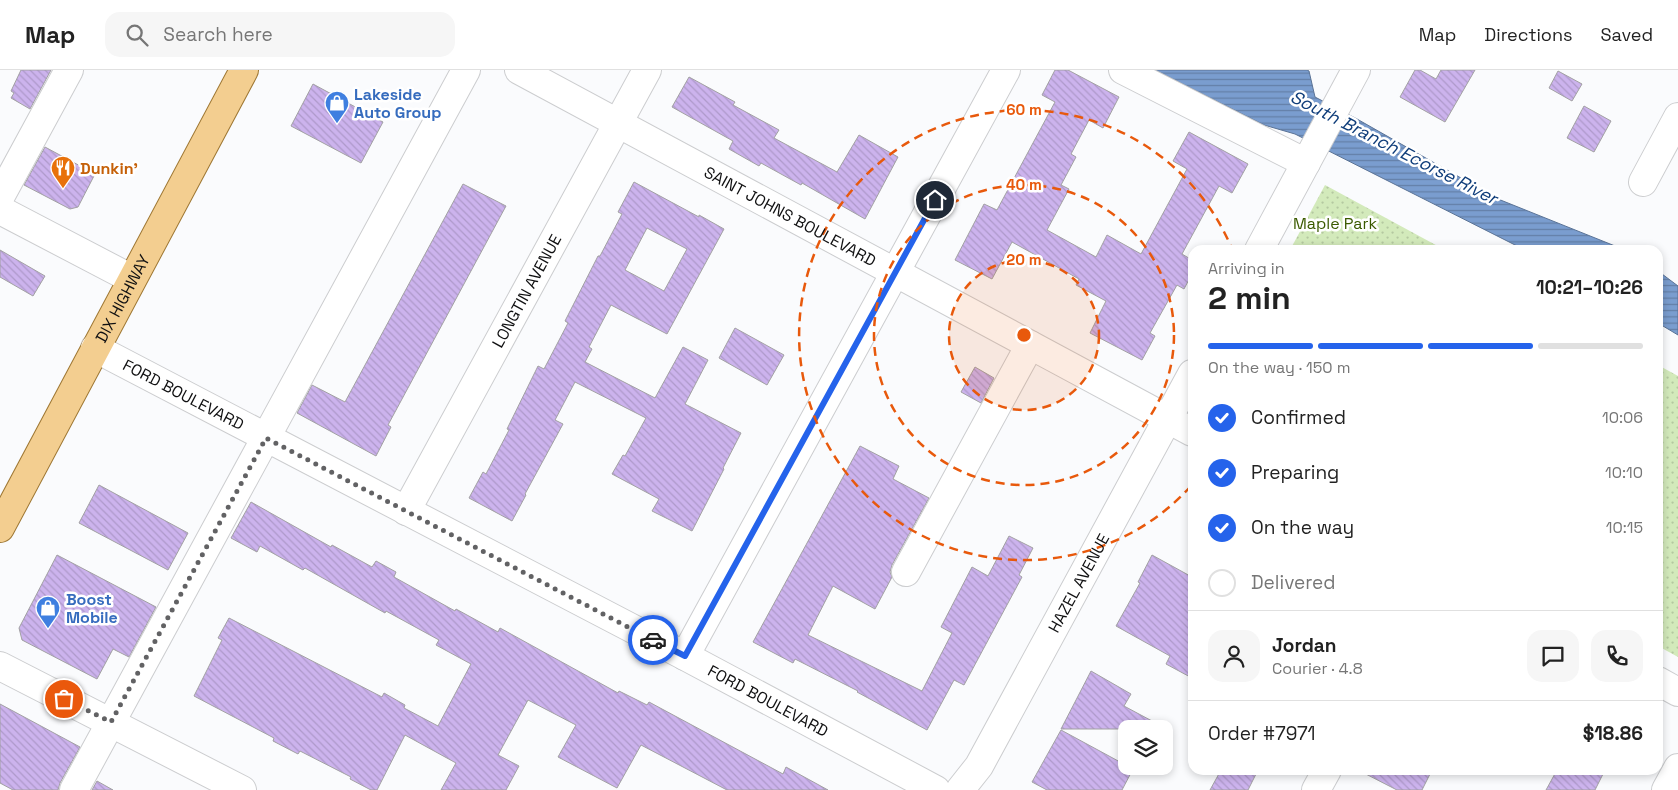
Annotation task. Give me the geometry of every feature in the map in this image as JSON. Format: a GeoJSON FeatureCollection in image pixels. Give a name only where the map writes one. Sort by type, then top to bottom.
{"type":"FeatureCollection","features":[{"type":"Feature","properties":{"kind":"main road","name":"DIX HIGHWAY"},"geometry":{"type":"LineString","coordinates":[[0,528],[244,70]]}},
{"type":"Feature","properties":{"kind":"street"},"geometry":{"type":"LineString","coordinates":[[0,197],[69,70]]}},
{"type":"Feature","properties":{"kind":"street"},"geometry":{"type":"LineString","coordinates":[[74,790],[466,70]]}},
{"type":"Feature","properties":{"kind":"street","name":"SAINT JOHNS BOULEVARD"},"geometry":{"type":"LineString","coordinates":[[519,70],[1188,430]]}},
{"type":"Feature","properties":{"kind":"street","name":"LONGTIN AVENUE"},"geometry":{"type":"LineString","coordinates":[[406,511],[647,70]]}},
{"type":"Feature","properties":{"kind":"street"},"geometry":{"type":"LineString","coordinates":[[685,656],[1006,70]]}},
{"type":"Feature","properties":{"kind":"street"},"geometry":{"type":"LineString","coordinates":[[1123,70],[1311,153]]}},
{"type":"Feature","properties":{"kind":"street"},"geometry":{"type":"LineString","coordinates":[[1262,245],[1356,70]]}},
{"type":"Feature","properties":{"kind":"street"},"geometry":{"type":"LineString","coordinates":[[1643,182],[1678,117]]}},
{"type":"Feature","properties":{"kind":"street"},"geometry":{"type":"LineString","coordinates":[[0,210],[132,279]]}},
{"type":"Feature","properties":{"kind":"street"},"geometry":{"type":"LineString","coordinates":[[906,572],[1030,345]]}},
{"type":"Feature","properties":{"kind":"street","name":"FORD BOULEVARD"},"geometry":{"type":"LineString","coordinates":[[95,348],[685,656],[936,790]]}},
{"type":"Feature","properties":{"kind":"street","name":"HAZEL AVENUE"},"geometry":{"type":"LineString","coordinates":[[960,790],[979,766],[1188,382]]}},
{"type":"Feature","properties":{"kind":"street"},"geometry":{"type":"LineString","coordinates":[[0,666],[242,790]]}},
{"type":"Feature","properties":{"kind":"street"},"geometry":{"type":"LineString","coordinates":[[1663,684],[1678,692]]}},
{"type":"Feature","properties":{"kind":"street"},"geometry":{"type":"LineString","coordinates":[[1666,790],[1678,768]]}},
{"type":"Feature","properties":{"kind":"street"},"geometry":{"type":"LineString","coordinates":[[1316,790],[1324,775]]}},
{"type":"Feature","properties":{"kind":"green space","name":"Maple Park"},"geometry":{"type":"Polygon","coordinates":[[[1325,185],[1436,245],[1293,245],[1325,185]]]}},
{"type":"Feature","properties":{"kind":"green space"},"geometry":{"type":"Polygon","coordinates":[[[1663,368],[1678,376],[1678,657],[1663,649],[1663,368]]]}},
{"type":"Feature","properties":{"kind":"water","name":"South Branch Ecorse River"},"geometry":{"type":"Polygon","coordinates":[[[1155,70],[1307,70],[1309,71],[1315,97],[1498,199],[1613,245],[1515,245],[1295,134],[1264,125],[1155,70]]]}},
{"type":"Feature","properties":{"kind":"water"},"geometry":{"type":"Polygon","coordinates":[[[1663,275],[1678,286],[1678,335],[1663,326],[1663,275]]]}},
{"type":"Feature","properties":{"kind":"building"},"geometry":{"type":"Polygon","coordinates":[[[21,70],[51,70],[30,109],[11,98],[14,93],[11,91],[21,70]]]}},
{"type":"Feature","properties":{"kind":"building"},"geometry":{"type":"Polygon","coordinates":[[[1055,70],[1068,70],[1119,97],[1103,128],[1089,120],[1071,154],[1076,157],[1061,185],[1069,189],[1047,230],[1096,257],[1107,235],[1141,254],[1187,169],[1173,161],[1189,132],[1248,164],[1232,193],[1219,186],[1182,254],[1188,258],[1188,282],[1184,289],[1177,285],[1150,333],[1155,336],[1142,360],[1090,333],[1106,301],[1076,285],[1079,279],[1012,242],[992,279],[955,260],[984,204],[997,210],[1055,102],[1042,95],[1055,70]]]}},
{"type":"Feature","properties":{"kind":"building"},"geometry":{"type":"Polygon","coordinates":[[[1415,70],[1420,70],[1436,79],[1441,70],[1475,70],[1445,122],[1400,97],[1415,70]]]}},
{"type":"Feature","properties":{"kind":"building"},"geometry":{"type":"Polygon","coordinates":[[[1558,71],[1582,84],[1572,101],[1549,88],[1558,71]]]}},
{"type":"Feature","properties":{"kind":"building"},"geometry":{"type":"Polygon","coordinates":[[[689,77],[735,102],[733,105],[779,130],[774,138],[837,172],[859,135],[898,157],[865,219],[802,183],[801,185],[761,163],[759,166],[729,149],[733,141],[672,107],[689,77]]]}},
{"type":"Feature","properties":{"kind":"building","name":"Lakeside Auto Group"},"geometry":{"type":"Polygon","coordinates":[[[313,84],[383,122],[361,163],[291,126],[313,84]]]}},
{"type":"Feature","properties":{"kind":"building"},"geometry":{"type":"Polygon","coordinates":[[[1584,106],[1611,121],[1594,152],[1567,138],[1584,106]]]}},
{"type":"Feature","properties":{"kind":"building"},"geometry":{"type":"Polygon","coordinates":[[[45,147],[95,174],[78,207],[70,209],[24,185],[45,147]]]}},
{"type":"Feature","properties":{"kind":"building"},"geometry":{"type":"Polygon","coordinates":[[[634,182],[724,229],[667,334],[611,305],[589,347],[592,349],[585,362],[655,398],[683,347],[708,360],[685,404],[741,433],[692,531],[652,511],[659,499],[612,474],[623,455],[625,456],[646,418],[575,382],[555,420],[563,424],[512,521],[469,498],[483,472],[486,474],[509,430],[507,429],[538,366],[544,369],[568,323],[565,321],[622,214],[618,212],[634,182]],[[647,228],[625,270],[664,291],[687,249],[647,228]]]}},
{"type":"Feature","properties":{"kind":"building"},"geometry":{"type":"Polygon","coordinates":[[[463,184],[506,206],[388,425],[391,427],[376,456],[297,413],[312,385],[345,402],[463,184]]]}},
{"type":"Feature","properties":{"kind":"building"},"geometry":{"type":"Polygon","coordinates":[[[0,250],[45,276],[33,296],[0,277],[0,250]]]}},
{"type":"Feature","properties":{"kind":"building"},"geometry":{"type":"Polygon","coordinates":[[[735,328],[784,355],[767,385],[719,358],[735,328]]]}},
{"type":"Feature","properties":{"kind":"building"},"geometry":{"type":"Polygon","coordinates":[[[975,367],[994,378],[981,403],[961,392],[975,367]]]}},
{"type":"Feature","properties":{"kind":"building"},"geometry":{"type":"Polygon","coordinates":[[[860,446],[899,466],[893,479],[929,498],[892,565],[890,572],[892,577],[875,609],[833,586],[808,635],[922,691],[952,633],[941,627],[972,567],[988,576],[1009,536],[1033,548],[1019,575],[1022,577],[964,685],[954,680],[927,730],[858,691],[795,659],[793,663],[753,642],[860,446]]]}},
{"type":"Feature","properties":{"kind":"building"},"geometry":{"type":"Polygon","coordinates":[[[99,485],[188,533],[168,570],[79,523],[99,485]]]}},
{"type":"Feature","properties":{"kind":"building"},"geometry":{"type":"Polygon","coordinates":[[[251,502],[331,547],[332,545],[372,567],[376,561],[396,572],[394,577],[455,611],[456,609],[498,632],[500,628],[618,693],[619,691],[647,705],[649,702],[783,774],[786,767],[828,790],[727,790],[641,745],[617,788],[558,757],[576,725],[528,700],[498,755],[519,766],[506,790],[441,790],[456,763],[405,735],[377,790],[371,790],[350,779],[351,777],[300,751],[298,754],[273,741],[274,738],[194,696],[222,640],[218,638],[229,618],[382,697],[384,693],[405,705],[404,708],[438,726],[471,664],[436,645],[439,640],[386,611],[385,613],[305,568],[303,570],[260,546],[257,552],[231,538],[251,502]]]}},
{"type":"Feature","properties":{"kind":"building"},"geometry":{"type":"Polygon","coordinates":[[[57,555],[156,607],[129,657],[113,649],[97,679],[22,640],[19,628],[57,555]]]}},
{"type":"Feature","properties":{"kind":"building"},"geometry":{"type":"Polygon","coordinates":[[[1152,555],[1188,575],[1188,676],[1166,664],[1170,656],[1116,626],[1140,583],[1138,582],[1152,555]]]}},
{"type":"Feature","properties":{"kind":"building"},"geometry":{"type":"Polygon","coordinates":[[[1091,671],[1131,694],[1124,706],[1150,720],[1118,720],[1118,729],[1061,729],[1091,671]]]}},
{"type":"Feature","properties":{"kind":"building"},"geometry":{"type":"Polygon","coordinates":[[[0,704],[80,747],[58,790],[13,790],[0,783],[0,704]]]}},
{"type":"Feature","properties":{"kind":"building"},"geometry":{"type":"Polygon","coordinates":[[[1061,730],[1118,761],[1118,775],[1130,775],[1122,790],[1047,790],[1032,782],[1061,730]]]}},
{"type":"Feature","properties":{"kind":"building"},"geometry":{"type":"Polygon","coordinates":[[[1218,775],[1256,775],[1248,790],[1210,790],[1218,775]]]}},
{"type":"Feature","properties":{"kind":"building"},"geometry":{"type":"Polygon","coordinates":[[[1368,775],[1430,775],[1422,790],[1397,790],[1368,775]]]}},
{"type":"Feature","properties":{"kind":"building"},"geometry":{"type":"Polygon","coordinates":[[[1554,775],[1602,775],[1595,790],[1546,790],[1554,775]]]}},
{"type":"Feature","properties":{"kind":"building"},"geometry":{"type":"Polygon","coordinates":[[[97,781],[113,790],[92,790],[97,781]]]}},
{"type":"Feature","properties":{"kind":"way so far"},"geometry":{"type":"LineString","coordinates":[[64,699],[111,722],[266,438],[653,640]]}},
{"type":"Feature","properties":{"kind":"place","name":"Lakeside Auto Group"},"geometry":{"type":"Point","coordinates":[337,124]}},
{"type":"Feature","properties":{"kind":"place","name":"Dunkin'"},"geometry":{"type":"Point","coordinates":[63,189]}},
{"type":"Feature","properties":{"kind":"place","name":"Boost Mobile"},"geometry":{"type":"Point","coordinates":[48,629]}},
{"type":"Feature","properties":{"kind":"route"},"geometry":{"type":"LineString","coordinates":[[653,640],[685,656],[935,200]]}}]}
